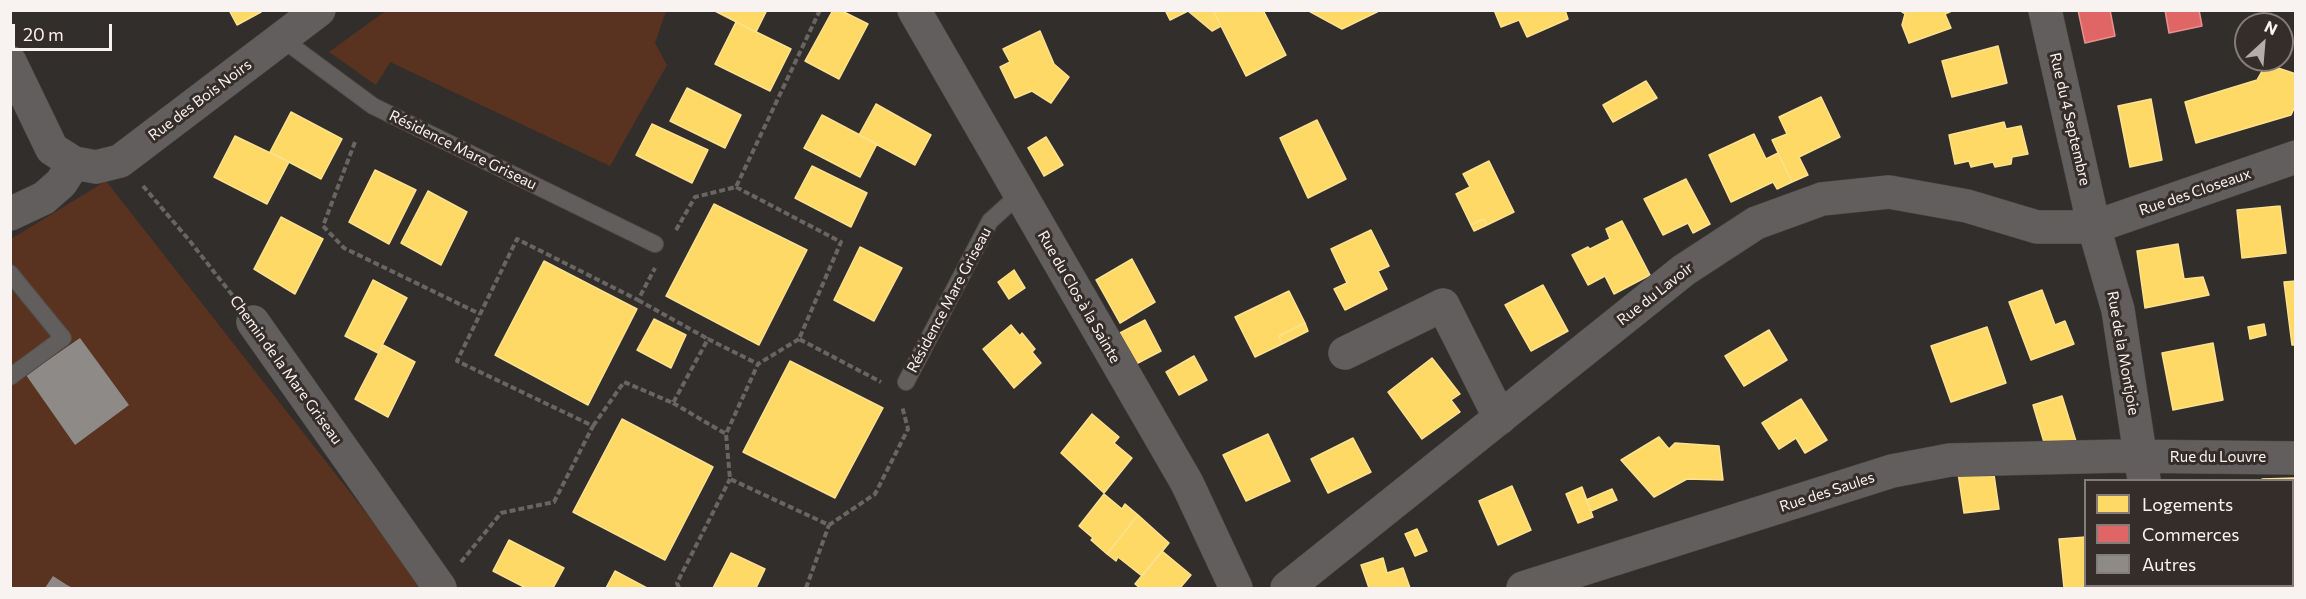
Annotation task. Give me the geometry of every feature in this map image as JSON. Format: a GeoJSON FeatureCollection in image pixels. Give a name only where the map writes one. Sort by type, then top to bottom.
{"type":"FeatureCollection","features":[{"type":"Feature","properties":{"kind":"street","name":"Rue des Bois Noirs"},"geometry":{"type":"LineString","coordinates":[[74,163],[96,167],[120,161],[319,10]]}},
{"type":"Feature","properties":{"kind":"street","name":"Rue du Clos à la Sainte"},"geometry":{"type":"LineString","coordinates":[[914,10],[1187,483],[1234,588]]}},
{"type":"Feature","properties":{"kind":"street","name":"Rue du 4 Septembre"},"geometry":{"type":"LineString","coordinates":[[2045,10],[2094,227]]}},
{"type":"Feature","properties":{"kind":"street"},"geometry":{"type":"LineString","coordinates":[[10,62],[52,149],[74,163],[61,183],[44,198],[10,214]]}},
{"type":"Feature","properties":{"kind":"street","name":"Rue des Closeaux"},"geometry":{"type":"LineString","coordinates":[[2094,227],[2295,157]]}},
{"type":"Feature","properties":{"kind":"street","name":"Rue du Lavoir"},"geometry":{"type":"LineString","coordinates":[[1287,588],[1684,270],[1756,224],[1822,199],[1888,192],[1967,206],[2037,226],[2094,227]]}},
{"type":"Feature","properties":{"kind":"street","name":"Rue de la Montjoie"},"geometry":{"type":"LineString","coordinates":[[2094,227],[2118,310],[2143,468]]}},
{"type":"Feature","properties":{"kind":"street"},"geometry":{"type":"LineString","coordinates":[[1345,353],[1443,305],[1500,418]]}},
{"type":"Feature","properties":{"kind":"street","name":"Chemin de la Mare Griseau"},"geometry":{"type":"LineString","coordinates":[[253,322],[440,588]]}},
{"type":"Feature","properties":{"kind":"street","name":"Rue des Saules"},"geometry":{"type":"LineString","coordinates":[[1523,588],[1892,471],[1950,460],[2018,457],[2143,468]]}},
{"type":"Feature","properties":{"kind":"street","name":"Rue du Louvre"},"geometry":{"type":"LineString","coordinates":[[2143,468],[2295,458]]}},
{"type":"Feature","properties":{"kind":"lane","name":"Résidence Mare Griseau"},"geometry":{"type":"LineString","coordinates":[[281,38],[373,106],[658,251]]}},
{"type":"Feature","properties":{"kind":"lane","name":"Résidence Mare Griseau"},"geometry":{"type":"LineString","coordinates":[[906,382],[990,221],[1020,194]]}},
{"type":"Feature","properties":{"kind":"lane"},"geometry":{"type":"LineString","coordinates":[[10,273],[63,338],[10,377]]}},
{"type":"Feature","properties":{"kind":"path"},"geometry":{"type":"LineString","coordinates":[[736,187],[820,10]]}},
{"type":"Feature","properties":{"kind":"path"},"geometry":{"type":"LineString","coordinates":[[355,142],[323,226],[344,248],[480,314]]}},
{"type":"Feature","properties":{"kind":"path","name":"Chemin de la Mare Griseau"},"geometry":{"type":"LineString","coordinates":[[120,161],[189,240],[253,322]]}},
{"type":"Feature","properties":{"kind":"path"},"geometry":{"type":"LineString","coordinates":[[672,238],[695,197],[736,187],[841,242],[799,339],[758,364],[726,434],[730,479],[677,583],[679,588]]}},
{"type":"Feature","properties":{"kind":"path"},"geometry":{"type":"LineString","coordinates":[[593,426],[457,362],[517,239],[758,364]]}},
{"type":"Feature","properties":{"kind":"path"},"geometry":{"type":"LineString","coordinates":[[638,300],[658,251]]}},
{"type":"Feature","properties":{"kind":"path"},"geometry":{"type":"LineString","coordinates":[[673,404],[708,339]]}},
{"type":"Feature","properties":{"kind":"path"},"geometry":{"type":"LineString","coordinates":[[799,339],[889,387]]}},
{"type":"Feature","properties":{"kind":"path"},"geometry":{"type":"LineString","coordinates":[[440,588],[501,513],[554,502],[593,426],[624,382],[673,404],[726,434]]}},
{"type":"Feature","properties":{"kind":"path"},"geometry":{"type":"LineString","coordinates":[[806,588],[829,525],[875,494],[908,429],[901,401]]}},
{"type":"Feature","properties":{"kind":"path"},"geometry":{"type":"LineString","coordinates":[[730,479],[829,525]]}},
{"type":"Feature","properties":{"kind":"shaded area"},"geometry":{"type":"Polygon","coordinates":[[[387,10],[666,11],[655,43],[667,65],[610,166],[390,62],[376,85],[329,52],[387,10]]]}},
{"type":"Feature","properties":{"kind":"shaded area"},"geometry":{"type":"Polygon","coordinates":[[[106,181],[425,588],[11,588],[11,239],[106,181]]]}},
{"type":"Feature","properties":{"kind":"building: Logements"},"geometry":{"type":"Polygon","coordinates":[[[229,10],[260,10],[261,12],[237,25],[229,10]]]}},
{"type":"Feature","properties":{"kind":"building: Logements"},"geometry":{"type":"Polygon","coordinates":[[[713,10],[767,10],[756,32],[713,10]]]}},
{"type":"Feature","properties":{"kind":"building: Logements"},"geometry":{"type":"Polygon","coordinates":[[[833,10],[840,10],[868,24],[839,79],[805,61],[833,10]]]}},
{"type":"Feature","properties":{"kind":"building: Logements"},"geometry":{"type":"Polygon","coordinates":[[[1165,10],[1213,10],[1221,26],[1212,31],[1188,11],[1170,20],[1165,10]]]}},
{"type":"Feature","properties":{"kind":"building: Logements"},"geometry":{"type":"Polygon","coordinates":[[[1213,10],[1263,10],[1286,55],[1246,76],[1213,10]]]}},
{"type":"Feature","properties":{"kind":"building: Logements"},"geometry":{"type":"Polygon","coordinates":[[[1307,10],[1381,10],[1342,29],[1307,10]]]}},
{"type":"Feature","properties":{"kind":"building: Logements"},"geometry":{"type":"Polygon","coordinates":[[[1494,10],[1565,10],[1568,19],[1527,37],[1519,20],[1501,27],[1494,10]]]}},
{"type":"Feature","properties":{"kind":"building: Logements"},"geometry":{"type":"Polygon","coordinates":[[[1899,10],[1954,10],[1945,14],[1951,28],[1909,43],[1902,25],[1905,14],[1899,10]]]}},
{"type":"Feature","properties":{"kind":"building: Logements"},"geometry":{"type":"Polygon","coordinates":[[[736,22],[791,49],[770,91],[715,64],[736,22]]]}},
{"type":"Feature","properties":{"kind":"building: Logements"},"geometry":{"type":"Polygon","coordinates":[[[1040,31],[1054,64],[1069,77],[1051,103],[1032,91],[1015,98],[1000,67],[1010,62],[1003,49],[1040,31]]]}},
{"type":"Feature","properties":{"kind":"building: Logements"},"geometry":{"type":"Polygon","coordinates":[[[1998,46],[2007,83],[1952,97],[1942,61],[1998,46]]]}},
{"type":"Feature","properties":{"kind":"building: Logements"},"geometry":{"type":"Polygon","coordinates":[[[2262,72],[2296,74],[2296,104],[2291,115],[2196,143],[2185,102],[2257,80],[2262,72]]]}},
{"type":"Feature","properties":{"kind":"building: Logements"},"geometry":{"type":"Polygon","coordinates":[[[1646,81],[1657,98],[1613,122],[1603,105],[1646,81]]]}},
{"type":"Feature","properties":{"kind":"building: Logements"},"geometry":{"type":"Polygon","coordinates":[[[687,88],[741,115],[725,148],[670,121],[687,88]]]}},
{"type":"Feature","properties":{"kind":"building: Logements"},"geometry":{"type":"Polygon","coordinates":[[[1821,97],[1840,137],[1799,157],[1808,175],[1792,182],[1772,140],[1787,134],[1779,117],[1821,97]]]}},
{"type":"Feature","properties":{"kind":"building: Logements"},"geometry":{"type":"Polygon","coordinates":[[[2151,99],[2162,160],[2130,167],[2118,106],[2151,99]]]}},
{"type":"Feature","properties":{"kind":"building: Logements"},"geometry":{"type":"Polygon","coordinates":[[[876,104],[931,135],[915,165],[859,135],[876,104]]]}},
{"type":"Feature","properties":{"kind":"building: Logements"},"geometry":{"type":"Polygon","coordinates":[[[291,112],[342,139],[321,179],[270,152],[291,112]]]}},
{"type":"Feature","properties":{"kind":"building: Logements"},"geometry":{"type":"Polygon","coordinates":[[[822,115],[877,144],[860,177],[804,148],[822,115]]]}},
{"type":"Feature","properties":{"kind":"building: Logements"},"geometry":{"type":"Polygon","coordinates":[[[1317,120],[1346,179],[1308,198],[1280,138],[1317,120]]]}},
{"type":"Feature","properties":{"kind":"building: Logements"},"geometry":{"type":"Polygon","coordinates":[[[2004,122],[2006,129],[2021,126],[2028,154],[2012,157],[2011,164],[1995,167],[1993,162],[1971,167],[1969,161],[1955,164],[1949,135],[2004,122]]]}},
{"type":"Feature","properties":{"kind":"building: Logements"},"geometry":{"type":"Polygon","coordinates":[[[652,124],[708,150],[692,183],[636,155],[652,124]]]}},
{"type":"Feature","properties":{"kind":"building: Logements"},"geometry":{"type":"Polygon","coordinates":[[[1754,134],[1766,159],[1778,153],[1792,182],[1777,189],[1773,182],[1731,202],[1709,155],[1754,134]]]}},
{"type":"Feature","properties":{"kind":"building: Logements"},"geometry":{"type":"Polygon","coordinates":[[[235,136],[289,162],[267,204],[214,177],[235,136]]]}},
{"type":"Feature","properties":{"kind":"building: Logements"},"geometry":{"type":"Polygon","coordinates":[[[1046,137],[1063,165],[1044,176],[1028,148],[1046,137]]]}},
{"type":"Feature","properties":{"kind":"building: Logements"},"geometry":{"type":"Polygon","coordinates":[[[1489,161],[1514,212],[1487,225],[1483,219],[1471,225],[1456,194],[1470,187],[1463,174],[1489,161]]]}},
{"type":"Feature","properties":{"kind":"building: Logements"},"geometry":{"type":"Polygon","coordinates":[[[812,166],[867,193],[851,227],[795,198],[812,166]]]}},
{"type":"Feature","properties":{"kind":"building: Logements"},"geometry":{"type":"Polygon","coordinates":[[[375,170],[416,190],[389,244],[349,222],[375,170]]]}},
{"type":"Feature","properties":{"kind":"building: Logements"},"geometry":{"type":"Polygon","coordinates":[[[1686,179],[1710,224],[1693,233],[1688,223],[1663,235],[1644,199],[1686,179]]]}},
{"type":"Feature","properties":{"kind":"building: Logements"},"geometry":{"type":"Polygon","coordinates":[[[428,191],[467,212],[441,265],[401,243],[428,191]]]}},
{"type":"Feature","properties":{"kind":"building: Logements"},"geometry":{"type":"Polygon","coordinates":[[[714,204],[807,250],[759,345],[666,296],[714,204]]]}},
{"type":"Feature","properties":{"kind":"building: Logements"},"geometry":{"type":"Polygon","coordinates":[[[2280,206],[2286,253],[2242,258],[2237,210],[2280,206]]]}},
{"type":"Feature","properties":{"kind":"building: Logements"},"geometry":{"type":"Polygon","coordinates":[[[281,217],[323,239],[295,294],[254,269],[281,217]]]}},
{"type":"Feature","properties":{"kind":"building: Logements"},"geometry":{"type":"Polygon","coordinates":[[[1483,219],[1487,225],[1474,231],[1471,225],[1483,219]]]}},
{"type":"Feature","properties":{"kind":"building: Logements"},"geometry":{"type":"Polygon","coordinates":[[[1622,221],[1650,275],[1614,294],[1605,276],[1588,285],[1572,255],[1610,239],[1606,229],[1622,221]]]}},
{"type":"Feature","properties":{"kind":"building: Logements"},"geometry":{"type":"Polygon","coordinates":[[[1371,230],[1389,266],[1378,271],[1387,289],[1345,310],[1334,289],[1347,283],[1331,249],[1371,230]]]}},
{"type":"Feature","properties":{"kind":"building: Logements"},"geometry":{"type":"Polygon","coordinates":[[[2178,244],[2184,279],[2203,277],[2209,295],[2145,308],[2137,251],[2178,244]]]}},
{"type":"Feature","properties":{"kind":"building: Logements"},"geometry":{"type":"Polygon","coordinates":[[[860,247],[902,268],[874,321],[834,300],[860,247]]]}},
{"type":"Feature","properties":{"kind":"building: Logements"},"geometry":{"type":"Polygon","coordinates":[[[1132,259],[1155,302],[1120,323],[1096,280],[1132,259]]]}},
{"type":"Feature","properties":{"kind":"building: Logements"},"geometry":{"type":"Polygon","coordinates":[[[544,261],[637,309],[588,405],[495,355],[544,261]]]}},
{"type":"Feature","properties":{"kind":"building: Logements"},"geometry":{"type":"Polygon","coordinates":[[[1014,270],[1025,288],[1009,299],[998,282],[1014,270]]]}},
{"type":"Feature","properties":{"kind":"building: Logements"},"geometry":{"type":"Polygon","coordinates":[[[373,280],[407,298],[378,353],[345,336],[373,280]]]}},
{"type":"Feature","properties":{"kind":"building: Logements"},"geometry":{"type":"Polygon","coordinates":[[[2296,281],[2296,345],[2292,345],[2284,282],[2296,281]]]}},
{"type":"Feature","properties":{"kind":"building: Logements"},"geometry":{"type":"Polygon","coordinates":[[[1543,285],[1568,331],[1531,351],[1505,305],[1543,285]]]}},
{"type":"Feature","properties":{"kind":"building: Logements"},"geometry":{"type":"Polygon","coordinates":[[[2042,290],[2055,325],[2065,321],[2074,344],[2031,360],[2009,302],[2042,290]]]}},
{"type":"Feature","properties":{"kind":"building: Logements"},"geometry":{"type":"Polygon","coordinates":[[[1289,291],[1305,323],[1279,336],[1282,344],[1255,357],[1235,317],[1289,291]]]}},
{"type":"Feature","properties":{"kind":"building: Logements"},"geometry":{"type":"Polygon","coordinates":[[[654,319],[686,335],[671,368],[637,350],[654,319]]]}},
{"type":"Feature","properties":{"kind":"building: Logements"},"geometry":{"type":"Polygon","coordinates":[[[1145,320],[1161,351],[1134,365],[1118,334],[1145,320]]]}},
{"type":"Feature","properties":{"kind":"building: Logements"},"geometry":{"type":"Polygon","coordinates":[[[1305,323],[1308,331],[1282,344],[1279,336],[1305,323]]]}},
{"type":"Feature","properties":{"kind":"building: Logements"},"geometry":{"type":"Polygon","coordinates":[[[2264,324],[2266,335],[2250,339],[2248,327],[2264,324]]]}},
{"type":"Feature","properties":{"kind":"building: Logements"},"geometry":{"type":"Polygon","coordinates":[[[1011,325],[1020,336],[1022,333],[1035,349],[1032,352],[1041,363],[1014,388],[983,349],[1011,325]]]}},
{"type":"Feature","properties":{"kind":"building: Logements"},"geometry":{"type":"Polygon","coordinates":[[[1987,327],[2006,383],[1951,402],[1931,346],[1987,327]]]}},
{"type":"Feature","properties":{"kind":"building: Logements"},"geometry":{"type":"Polygon","coordinates":[[[1769,330],[1787,360],[1744,386],[1725,356],[1769,330]]]}},
{"type":"Feature","properties":{"kind":"building: Logements"},"geometry":{"type":"Polygon","coordinates":[[[2213,343],[2223,400],[2173,410],[2162,353],[2213,343]]]}},
{"type":"Feature","properties":{"kind":"building: Logements"},"geometry":{"type":"Polygon","coordinates":[[[383,345],[415,362],[388,417],[355,399],[383,345]]]}},
{"type":"Feature","properties":{"kind":"building: Logements"},"geometry":{"type":"Polygon","coordinates":[[[1194,356],[1207,380],[1179,395],[1166,372],[1194,356]]]}},
{"type":"Feature","properties":{"kind":"building: Logements"},"geometry":{"type":"Polygon","coordinates":[[[1432,358],[1460,394],[1451,400],[1460,412],[1422,439],[1388,392],[1432,358]]]}},
{"type":"Feature","properties":{"kind":"building: Logements"},"geometry":{"type":"Polygon","coordinates":[[[790,361],[883,408],[835,498],[743,452],[790,361]]]}},
{"type":"Feature","properties":{"kind":"building: Logements"},"geometry":{"type":"Polygon","coordinates":[[[2062,396],[2079,451],[2046,449],[2033,405],[2062,396]]]}},
{"type":"Feature","properties":{"kind":"building: Logements"},"geometry":{"type":"Polygon","coordinates":[[[1801,399],[1827,440],[1805,453],[1796,438],[1779,449],[1762,423],[1801,399]]]}},
{"type":"Feature","properties":{"kind":"building: Logements"},"geometry":{"type":"Polygon","coordinates":[[[1092,414],[1119,437],[1114,443],[1132,458],[1104,493],[1061,453],[1092,414]]]}},
{"type":"Feature","properties":{"kind":"building: Logements"},"geometry":{"type":"Polygon","coordinates":[[[622,419],[713,467],[665,560],[573,512],[622,419]]]}},
{"type":"Feature","properties":{"kind":"building: Logements"},"geometry":{"type":"Polygon","coordinates":[[[1268,434],[1290,481],[1246,501],[1223,455],[1268,434]]]}},
{"type":"Feature","properties":{"kind":"building: Logements"},"geometry":{"type":"Polygon","coordinates":[[[1659,437],[1669,449],[1675,443],[1719,446],[1723,480],[1687,479],[1654,497],[1621,460],[1659,437]]]}},
{"type":"Feature","properties":{"kind":"building: Logements"},"geometry":{"type":"Polygon","coordinates":[[[1353,438],[1371,472],[1328,493],[1311,459],[1353,438]]]}},
{"type":"Feature","properties":{"kind":"building: Logements"},"geometry":{"type":"Polygon","coordinates":[[[1993,468],[1999,509],[1964,513],[1958,473],[1993,468]]]}},
{"type":"Feature","properties":{"kind":"building: Logements"},"geometry":{"type":"Polygon","coordinates":[[[2296,478],[2296,540],[2294,540],[2294,479],[2262,479],[2296,478]]]}},
{"type":"Feature","properties":{"kind":"building: Logements"},"geometry":{"type":"Polygon","coordinates":[[[1512,486],[1531,530],[1498,545],[1479,501],[1512,486]]]}},
{"type":"Feature","properties":{"kind":"building: Logements"},"geometry":{"type":"Polygon","coordinates":[[[1582,487],[1593,517],[1578,523],[1566,494],[1582,487]]]}},
{"type":"Feature","properties":{"kind":"building: Logements"},"geometry":{"type":"Polygon","coordinates":[[[1612,489],[1617,500],[1591,511],[1586,500],[1612,489]]]}},
{"type":"Feature","properties":{"kind":"building: Logements"},"geometry":{"type":"Polygon","coordinates":[[[1104,494],[1122,509],[1125,504],[1138,515],[1107,554],[1079,526],[1104,494]]]}},
{"type":"Feature","properties":{"kind":"building: Logements"},"geometry":{"type":"Polygon","coordinates":[[[1138,515],[1169,543],[1142,576],[1118,557],[1116,561],[1107,554],[1138,515]]]}},
{"type":"Feature","properties":{"kind":"building: Logements"},"geometry":{"type":"Polygon","coordinates":[[[1417,529],[1427,551],[1415,556],[1405,534],[1417,529]]]}},
{"type":"Feature","properties":{"kind":"building: Logements"},"geometry":{"type":"Polygon","coordinates":[[[2084,537],[2084,587],[2109,588],[2064,588],[2059,539],[2084,537]]]}},
{"type":"Feature","properties":{"kind":"building: Logements"},"geometry":{"type":"Polygon","coordinates":[[[509,540],[564,568],[553,588],[526,588],[493,571],[509,540]]]}},
{"type":"Feature","properties":{"kind":"building: Logements"},"geometry":{"type":"Polygon","coordinates":[[[1162,551],[1191,575],[1180,588],[1140,588],[1135,584],[1162,551]]]}},
{"type":"Feature","properties":{"kind":"building: Logements"},"geometry":{"type":"Polygon","coordinates":[[[731,553],[765,569],[756,588],[713,588],[731,553]]]}},
{"type":"Feature","properties":{"kind":"building: Logements"},"geometry":{"type":"Polygon","coordinates":[[[1383,558],[1387,573],[1403,568],[1410,588],[1369,588],[1361,565],[1383,558]]]}},
{"type":"Feature","properties":{"kind":"building: Logements"},"geometry":{"type":"Polygon","coordinates":[[[615,571],[647,588],[606,588],[615,571]]]}},
{"type":"Feature","properties":{"kind":"building: Commerces"},"geometry":{"type":"Polygon","coordinates":[[[2078,10],[2110,10],[2115,36],[2085,43],[2078,10]]]}},
{"type":"Feature","properties":{"kind":"building: Commerces"},"geometry":{"type":"Polygon","coordinates":[[[2165,10],[2199,10],[2202,26],[2169,33],[2165,10]]]}},
{"type":"Feature","properties":{"kind":"building: Autres"},"geometry":{"type":"Polygon","coordinates":[[[80,338],[129,405],[75,445],[26,375],[80,338]]]}},
{"type":"Feature","properties":{"kind":"building: Autres"},"geometry":{"type":"Polygon","coordinates":[[[53,576],[67,585],[73,588],[45,588],[53,576]]]}}]}
